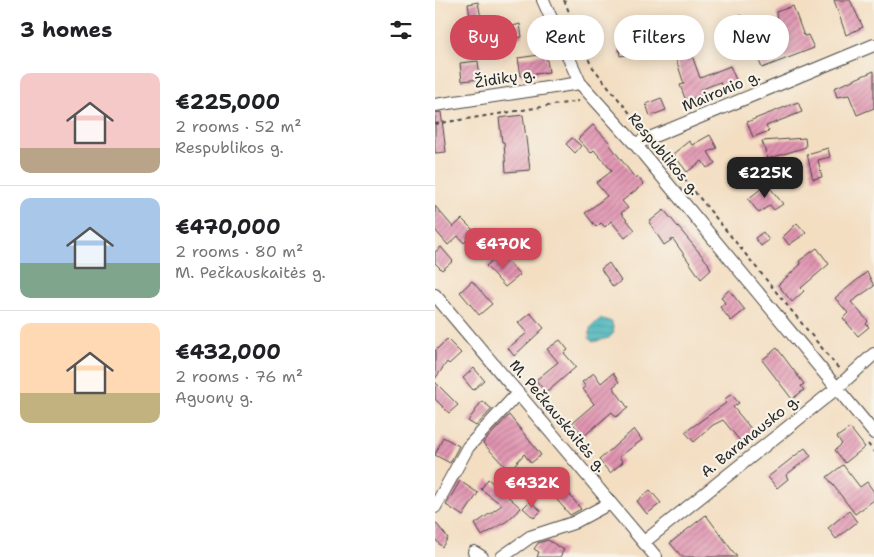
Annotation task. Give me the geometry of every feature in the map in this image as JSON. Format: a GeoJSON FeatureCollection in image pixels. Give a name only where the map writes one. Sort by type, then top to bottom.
{"type":"FeatureCollection","features":[{"type":"Feature","properties":{"kind":"street","name":"Respublikos g."},"geometry":{"type":"LineString","coordinates":[[543,0],[580,83],[635,144],[874,433]]}},
{"type":"Feature","properties":{"kind":"street","name":"Maironio g."},"geometry":{"type":"LineString","coordinates":[[635,144],[874,45]]}},
{"type":"Feature","properties":{"kind":"street","name":"Židikų g."},"geometry":{"type":"LineString","coordinates":[[435,105],[580,83]]}},
{"type":"Feature","properties":{"kind":"street","name":"M. Pečkauskaitės g."},"geometry":{"type":"LineString","coordinates":[[435,295],[656,557]]}},
{"type":"Feature","properties":{"kind":"street","name":"A. Baranausko g."},"geometry":{"type":"LineString","coordinates":[[644,542],[837,388],[874,354]]}},
{"type":"Feature","properties":{"kind":"street"},"geometry":{"type":"LineString","coordinates":[[435,507],[468,447],[518,392]]}},
{"type":"Feature","properties":{"kind":"street"},"geometry":{"type":"LineString","coordinates":[[502,557],[530,536],[573,523],[610,504]]}},
{"type":"Feature","properties":{"kind":"path"},"geometry":{"type":"LineString","coordinates":[[564,0],[591,65],[847,378]]}},
{"type":"Feature","properties":{"kind":"path"},"geometry":{"type":"LineString","coordinates":[[435,124],[582,100]]}},
{"type":"Feature","properties":{"kind":"water"},"geometry":{"type":"Polygon","coordinates":[[[601,318],[612,322],[614,333],[609,338],[593,342],[589,339],[590,328],[601,318]]]}},
{"type":"Feature","properties":{"kind":"building"},"geometry":{"type":"Polygon","coordinates":[[[834,0],[850,0],[863,27],[846,35],[834,0]]]}},
{"type":"Feature","properties":{"kind":"building"},"geometry":{"type":"Polygon","coordinates":[[[478,2],[480,15],[470,15],[468,4],[478,2]]]}},
{"type":"Feature","properties":{"kind":"building"},"geometry":{"type":"Polygon","coordinates":[[[793,6],[804,36],[808,35],[814,48],[789,58],[789,15],[777,15],[776,12],[793,6]]]}},
{"type":"Feature","properties":{"kind":"building"},"geometry":{"type":"Polygon","coordinates":[[[520,24],[522,37],[517,38],[517,25],[520,24]]]}},
{"type":"Feature","properties":{"kind":"building"},"geometry":{"type":"Polygon","coordinates":[[[527,57],[527,60],[547,60],[549,72],[521,76],[518,58],[527,57]]]}},
{"type":"Feature","properties":{"kind":"building"},"geometry":{"type":"Polygon","coordinates":[[[676,60],[694,60],[700,78],[730,66],[737,82],[722,88],[720,82],[700,90],[702,95],[686,101],[680,85],[684,84],[676,60]]]}},
{"type":"Feature","properties":{"kind":"building"},"geometry":{"type":"Polygon","coordinates":[[[759,60],[783,60],[762,68],[759,60]]]}},
{"type":"Feature","properties":{"kind":"building"},"geometry":{"type":"Polygon","coordinates":[[[478,61],[480,79],[462,81],[460,63],[478,61]]]}},
{"type":"Feature","properties":{"kind":"building"},"geometry":{"type":"Polygon","coordinates":[[[874,71],[874,108],[857,115],[849,95],[837,97],[834,88],[874,71]]]}},
{"type":"Feature","properties":{"kind":"building"},"geometry":{"type":"Polygon","coordinates":[[[661,98],[666,110],[650,116],[646,104],[661,98]]]}},
{"type":"Feature","properties":{"kind":"building"},"geometry":{"type":"Polygon","coordinates":[[[798,102],[802,112],[766,126],[769,131],[753,137],[747,122],[798,102]]]}},
{"type":"Feature","properties":{"kind":"building"},"geometry":{"type":"Polygon","coordinates":[[[441,112],[446,152],[435,153],[435,113],[441,112]]]}},
{"type":"Feature","properties":{"kind":"building"},"geometry":{"type":"Polygon","coordinates":[[[523,115],[530,170],[506,172],[504,142],[502,142],[499,118],[523,115]]]}},
{"type":"Feature","properties":{"kind":"building"},"geometry":{"type":"Polygon","coordinates":[[[593,125],[611,144],[635,178],[637,176],[644,184],[622,201],[628,208],[621,213],[635,230],[625,238],[611,221],[605,227],[601,223],[596,227],[585,213],[607,196],[596,183],[612,171],[594,150],[591,153],[578,139],[593,125]]]}},
{"type":"Feature","properties":{"kind":"building"},"geometry":{"type":"Polygon","coordinates":[[[710,135],[717,148],[708,152],[715,163],[707,168],[702,161],[687,172],[673,154],[689,141],[692,145],[710,135]]]}},
{"type":"Feature","properties":{"kind":"building"},"geometry":{"type":"Polygon","coordinates":[[[572,138],[581,146],[575,153],[566,144],[572,138]]]}},
{"type":"Feature","properties":{"kind":"building"},"geometry":{"type":"Polygon","coordinates":[[[805,138],[806,147],[768,159],[762,141],[805,138]]]}},
{"type":"Feature","properties":{"kind":"building"},"geometry":{"type":"Polygon","coordinates":[[[828,148],[830,157],[818,160],[822,177],[813,179],[807,154],[828,148]]]}},
{"type":"Feature","properties":{"kind":"building"},"geometry":{"type":"Polygon","coordinates":[[[767,184],[783,204],[774,210],[770,205],[759,213],[748,199],[767,184]]]}},
{"type":"Feature","properties":{"kind":"building"},"geometry":{"type":"Polygon","coordinates":[[[435,206],[453,227],[462,219],[475,232],[464,243],[458,236],[448,245],[435,230],[435,206]]]}},
{"type":"Feature","properties":{"kind":"building"},"geometry":{"type":"Polygon","coordinates":[[[664,210],[708,263],[711,270],[701,279],[673,239],[664,245],[649,222],[664,210]]]}},
{"type":"Feature","properties":{"kind":"building"},"geometry":{"type":"Polygon","coordinates":[[[797,223],[806,233],[789,245],[783,237],[797,223]]]}},
{"type":"Feature","properties":{"kind":"building"},"geometry":{"type":"Polygon","coordinates":[[[763,232],[769,240],[761,246],[755,238],[763,232]]]}},
{"type":"Feature","properties":{"kind":"building"},"geometry":{"type":"Polygon","coordinates":[[[441,247],[453,261],[442,270],[435,263],[435,252],[441,247]]]}},
{"type":"Feature","properties":{"kind":"building"},"geometry":{"type":"Polygon","coordinates":[[[817,248],[829,264],[801,288],[804,291],[792,302],[778,285],[801,264],[799,261],[817,248]]]}},
{"type":"Feature","properties":{"kind":"building"},"geometry":{"type":"Polygon","coordinates":[[[501,253],[520,275],[505,287],[486,266],[501,253]]]}},
{"type":"Feature","properties":{"kind":"building"},"geometry":{"type":"Polygon","coordinates":[[[609,263],[621,281],[613,287],[601,269],[609,263]]]}},
{"type":"Feature","properties":{"kind":"building"},"geometry":{"type":"Polygon","coordinates":[[[867,272],[874,286],[851,302],[868,321],[866,324],[869,327],[858,336],[843,318],[848,313],[835,298],[867,272]]]}},
{"type":"Feature","properties":{"kind":"building"},"geometry":{"type":"Polygon","coordinates":[[[472,281],[492,304],[479,315],[460,292],[472,281]]]}},
{"type":"Feature","properties":{"kind":"building"},"geometry":{"type":"Polygon","coordinates":[[[729,290],[745,310],[731,321],[720,307],[725,303],[721,297],[729,290]]]}},
{"type":"Feature","properties":{"kind":"building"},"geometry":{"type":"Polygon","coordinates":[[[530,313],[544,328],[514,356],[508,348],[527,333],[518,323],[530,313]]]}},
{"type":"Feature","properties":{"kind":"building"},"geometry":{"type":"Polygon","coordinates":[[[447,339],[461,353],[449,364],[447,362],[435,379],[435,351],[447,339]]]}},
{"type":"Feature","properties":{"kind":"building"},"geometry":{"type":"Polygon","coordinates":[[[560,340],[568,350],[564,353],[576,367],[546,393],[536,380],[558,362],[547,349],[560,340]]]}},
{"type":"Feature","properties":{"kind":"building"},"geometry":{"type":"Polygon","coordinates":[[[777,348],[804,384],[801,386],[804,390],[792,399],[762,360],[777,348]]]}},
{"type":"Feature","properties":{"kind":"building"},"geometry":{"type":"Polygon","coordinates":[[[474,368],[484,380],[473,390],[463,378],[474,368]]]}},
{"type":"Feature","properties":{"kind":"building"},"geometry":{"type":"Polygon","coordinates":[[[594,373],[601,383],[613,373],[619,382],[613,387],[628,408],[616,417],[612,412],[584,436],[572,423],[594,404],[583,389],[586,387],[582,382],[594,373]]]}},
{"type":"Feature","properties":{"kind":"building"},"geometry":{"type":"Polygon","coordinates":[[[435,382],[458,405],[449,413],[435,399],[435,382]]]}},
{"type":"Feature","properties":{"kind":"building"},"geometry":{"type":"Polygon","coordinates":[[[731,394],[739,403],[733,407],[753,431],[740,441],[723,420],[713,425],[694,442],[685,432],[726,403],[724,400],[731,394]]]}},
{"type":"Feature","properties":{"kind":"building"},"geometry":{"type":"Polygon","coordinates":[[[482,401],[492,409],[476,426],[468,421],[482,401]]]}},
{"type":"Feature","properties":{"kind":"building"},"geometry":{"type":"Polygon","coordinates":[[[509,415],[541,455],[531,463],[524,454],[509,471],[483,443],[509,415]]]}},
{"type":"Feature","properties":{"kind":"building"},"geometry":{"type":"Polygon","coordinates":[[[850,428],[865,447],[845,463],[835,450],[842,444],[837,437],[850,428]]]}},
{"type":"Feature","properties":{"kind":"building"},"geometry":{"type":"Polygon","coordinates":[[[634,429],[642,440],[619,457],[623,462],[610,473],[599,460],[634,429]]]}},
{"type":"Feature","properties":{"kind":"building"},"geometry":{"type":"Polygon","coordinates":[[[443,437],[459,446],[450,463],[435,455],[443,437]]]}},
{"type":"Feature","properties":{"kind":"building"},"geometry":{"type":"Polygon","coordinates":[[[805,448],[811,456],[786,475],[788,479],[777,488],[768,477],[805,448]]]}},
{"type":"Feature","properties":{"kind":"building"},"geometry":{"type":"Polygon","coordinates":[[[843,465],[860,487],[867,482],[874,492],[874,500],[855,514],[827,477],[843,465]]]}},
{"type":"Feature","properties":{"kind":"building"},"geometry":{"type":"Polygon","coordinates":[[[554,471],[565,483],[562,485],[581,509],[570,515],[552,494],[550,496],[543,487],[548,483],[544,479],[554,471]]]}},
{"type":"Feature","properties":{"kind":"building"},"geometry":{"type":"Polygon","coordinates":[[[488,479],[521,508],[507,521],[482,536],[475,524],[502,505],[481,489],[488,479]]]}},
{"type":"Feature","properties":{"kind":"building"},"geometry":{"type":"Polygon","coordinates":[[[460,481],[478,493],[463,516],[446,505],[460,481]]]}},
{"type":"Feature","properties":{"kind":"building"},"geometry":{"type":"Polygon","coordinates":[[[650,490],[661,503],[647,514],[637,501],[650,490]]]}},
{"type":"Feature","properties":{"kind":"building"},"geometry":{"type":"Polygon","coordinates":[[[530,501],[541,511],[534,518],[523,508],[530,501]]]}},
{"type":"Feature","properties":{"kind":"building"},"geometry":{"type":"Polygon","coordinates":[[[849,511],[857,522],[836,539],[828,528],[849,511]]]}},
{"type":"Feature","properties":{"kind":"building"},"geometry":{"type":"Polygon","coordinates":[[[706,515],[737,557],[682,557],[670,543],[706,515]]]}},
{"type":"Feature","properties":{"kind":"building"},"geometry":{"type":"Polygon","coordinates":[[[435,522],[448,538],[442,547],[435,539],[435,522]]]}},
{"type":"Feature","properties":{"kind":"building"},"geometry":{"type":"Polygon","coordinates":[[[548,540],[564,550],[560,557],[537,557],[539,552],[534,549],[538,543],[548,540]]]}}]}
